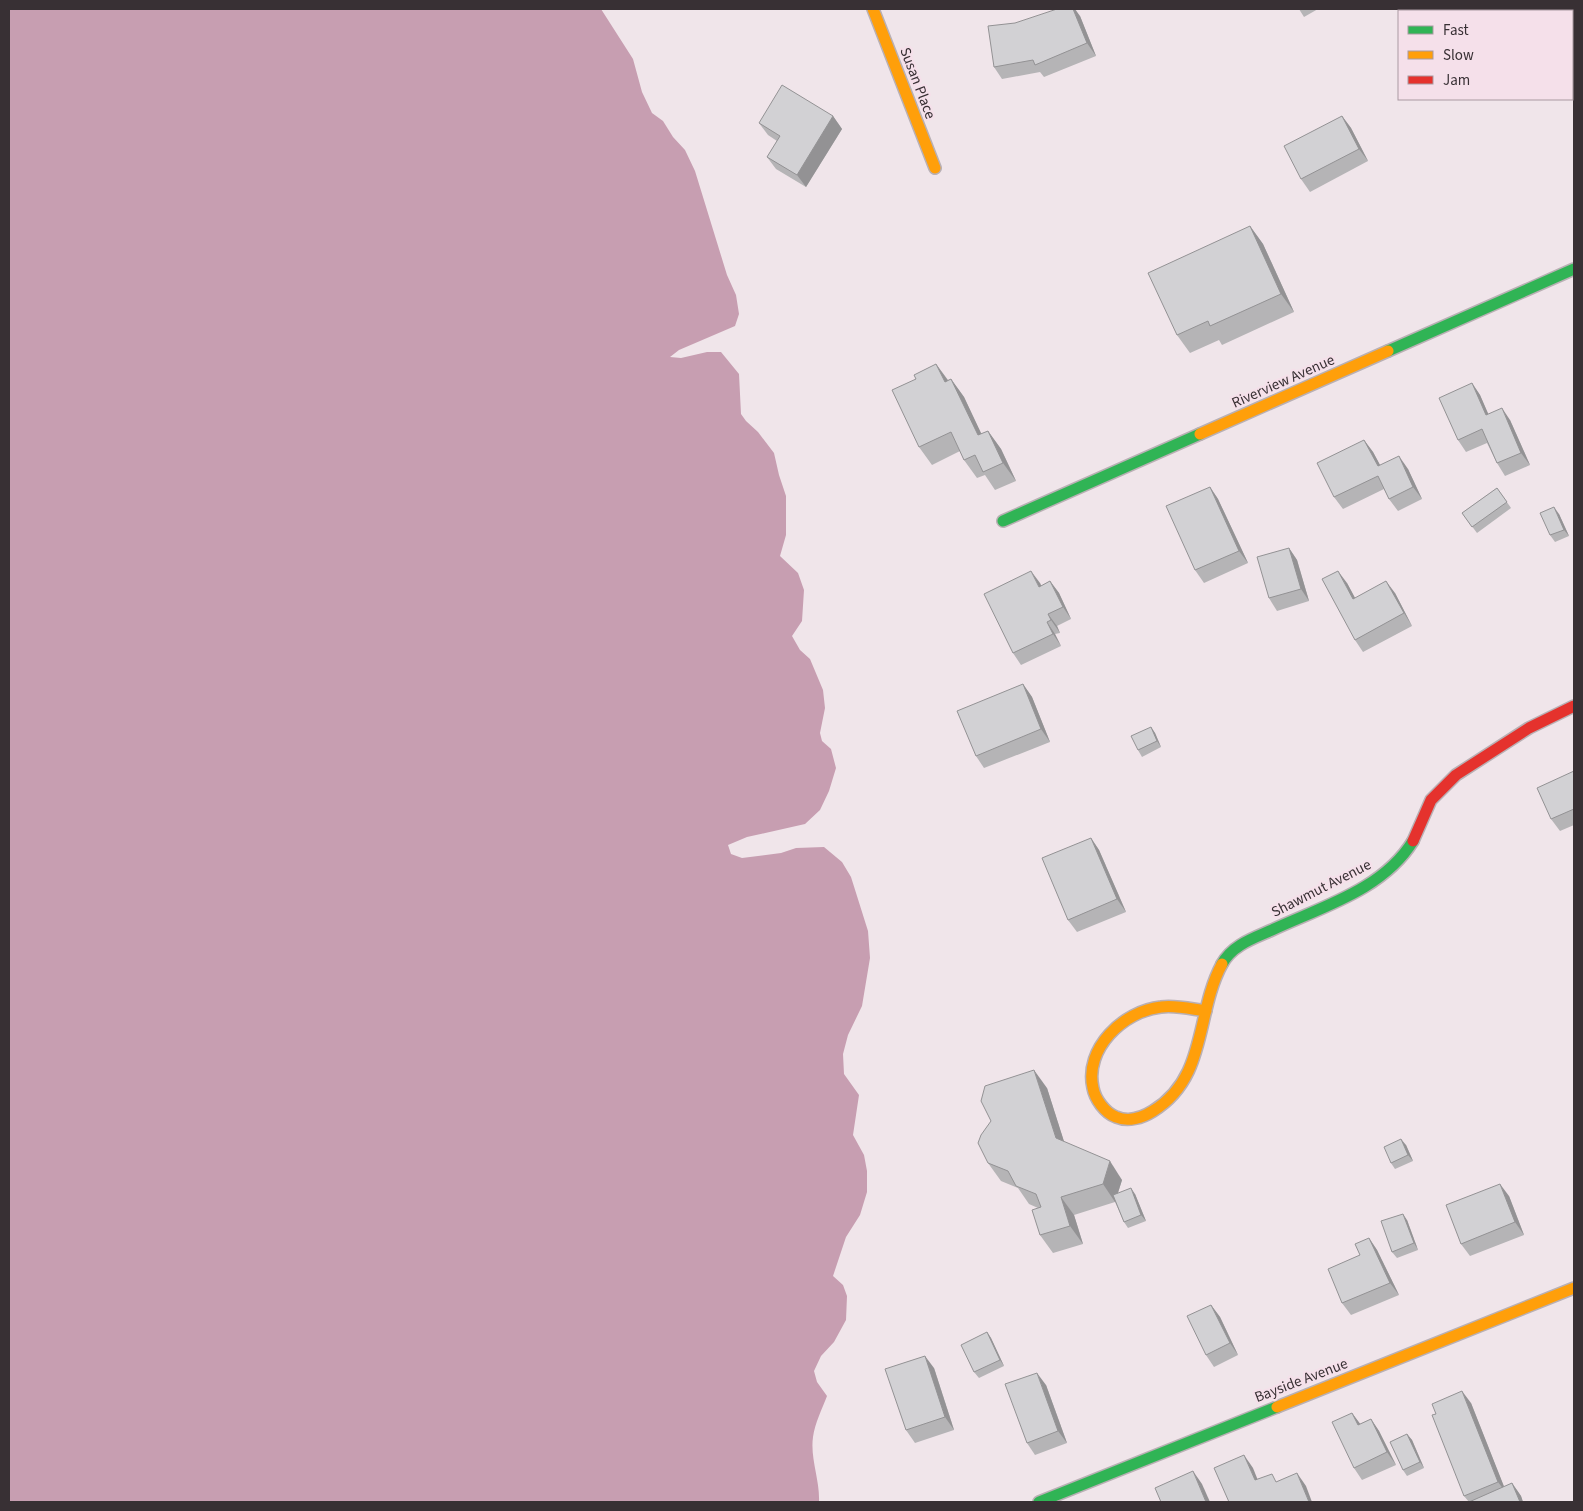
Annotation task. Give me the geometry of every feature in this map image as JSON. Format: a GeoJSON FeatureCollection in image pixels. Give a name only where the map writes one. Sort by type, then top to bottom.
{"type":"FeatureCollection","features":[{"type":"Feature","properties":{"kind":"street","name":"Susan Place"},"geometry":{"type":"LineString","coordinates":[[873,9],[935,168]]}},
{"type":"Feature","properties":{"kind":"street","name":"Riverview Avenue"},"geometry":{"type":"LineString","coordinates":[[1003,521],[1574,269]]}},
{"type":"Feature","properties":{"kind":"street","name":"Shawmut Avenue"},"geometry":{"type":"LineString","coordinates":[[1206,1012],[1174,1007],[1154,1008],[1125,1021],[1110,1033],[1094,1056],[1090,1073],[1096,1095],[1103,1108],[1121,1120],[1140,1118],[1153,1112],[1182,1085],[1196,1058],[1214,980],[1225,959],[1239,945],[1344,896],[1379,877],[1405,852],[1418,832],[1432,798],[1447,781],[1464,768],[1538,722],[1574,706]]}},
{"type":"Feature","properties":{"kind":"street","name":"Bayside Avenue"},"geometry":{"type":"LineString","coordinates":[[1039,1502],[1574,1288]]}},
{"type":"Feature","properties":{"kind":"shaded area"},"geometry":{"type":"Polygon","coordinates":[[[9,9],[601,9],[633,59],[642,92],[652,113],[663,121],[673,137],[685,150],[695,171],[727,275],[736,295],[739,314],[735,326],[679,350],[670,357],[681,358],[707,352],[721,352],[739,374],[741,414],[774,453],[786,496],[786,535],[780,556],[798,573],[804,590],[802,621],[792,636],[800,650],[810,659],[823,690],[825,708],[820,733],[822,741],[831,749],[836,768],[829,791],[820,810],[805,824],[747,837],[728,845],[731,854],[742,858],[781,853],[796,848],[824,847],[842,862],[851,877],[868,931],[870,958],[862,1006],[848,1035],[843,1054],[844,1074],[859,1095],[853,1135],[864,1155],[867,1171],[867,1192],[860,1215],[846,1237],[833,1276],[843,1285],[847,1296],[846,1320],[834,1342],[821,1356],[814,1371],[817,1382],[827,1396],[817,1421],[812,1445],[819,1502],[9,1502],[9,9]]]}},
{"type":"Feature","properties":{"kind":"building"},"geometry":{"type":"Polygon","coordinates":[[[1057,9],[1073,9],[1087,43],[1035,65],[1033,60],[994,67],[988,26],[1015,23],[1057,9]]]}},
{"type":"Feature","properties":{"kind":"building"},"geometry":{"type":"Polygon","coordinates":[[[782,85],[833,116],[797,175],[767,157],[780,136],[759,123],[782,85]]]}},
{"type":"Feature","properties":{"kind":"building"},"geometry":{"type":"Polygon","coordinates":[[[1342,116],[1359,149],[1301,179],[1284,146],[1342,116]]]}},
{"type":"Feature","properties":{"kind":"building"},"geometry":{"type":"Polygon","coordinates":[[[1250,226],[1281,294],[1210,326],[1208,321],[1177,335],[1148,273],[1250,226]]]}},
{"type":"Feature","properties":{"kind":"building"},"geometry":{"type":"Polygon","coordinates":[[[936,364],[945,382],[951,379],[978,435],[988,431],[1003,463],[983,472],[975,455],[964,460],[951,432],[919,447],[892,390],[916,379],[914,375],[936,364]]]}},
{"type":"Feature","properties":{"kind":"building"},"geometry":{"type":"Polygon","coordinates":[[[1472,383],[1486,415],[1502,408],[1521,453],[1497,463],[1482,429],[1458,440],[1439,398],[1472,383]]]}},
{"type":"Feature","properties":{"kind":"building"},"geometry":{"type":"Polygon","coordinates":[[[1364,440],[1378,466],[1399,456],[1413,487],[1389,499],[1378,476],[1334,497],[1317,463],[1364,440]]]}},
{"type":"Feature","properties":{"kind":"building"},"geometry":{"type":"Polygon","coordinates":[[[1210,487],[1239,551],[1195,570],[1166,506],[1210,487]]]}},
{"type":"Feature","properties":{"kind":"building"},"geometry":{"type":"Polygon","coordinates":[[[1497,488],[1507,502],[1472,527],[1462,513],[1497,488]]]}},
{"type":"Feature","properties":{"kind":"building"},"geometry":{"type":"Polygon","coordinates":[[[1554,507],[1564,530],[1550,535],[1540,513],[1554,507]]]}},
{"type":"Feature","properties":{"kind":"building"},"geometry":{"type":"Polygon","coordinates":[[[1289,548],[1301,589],[1269,598],[1257,557],[1289,548]]]}},
{"type":"Feature","properties":{"kind":"building"},"geometry":{"type":"Polygon","coordinates":[[[1031,571],[1039,587],[1050,581],[1063,607],[1048,614],[1051,620],[1047,622],[1053,634],[1013,653],[984,594],[1031,571]]]}},
{"type":"Feature","properties":{"kind":"building"},"geometry":{"type":"Polygon","coordinates":[[[1338,571],[1353,599],[1386,581],[1404,613],[1355,640],[1322,579],[1338,571]]]}},
{"type":"Feature","properties":{"kind":"building"},"geometry":{"type":"Polygon","coordinates":[[[1023,684],[1041,729],[976,756],[957,711],[1023,684]]]}},
{"type":"Feature","properties":{"kind":"building"},"geometry":{"type":"Polygon","coordinates":[[[1151,727],[1157,741],[1138,750],[1131,736],[1151,727]]]}},
{"type":"Feature","properties":{"kind":"building"},"geometry":{"type":"Polygon","coordinates":[[[1574,771],[1574,809],[1551,819],[1537,788],[1574,771]]]}},
{"type":"Feature","properties":{"kind":"building"},"geometry":{"type":"Polygon","coordinates":[[[1091,838],[1117,899],[1068,920],[1042,858],[1091,838]]]}},
{"type":"Feature","properties":{"kind":"building"},"geometry":{"type":"Polygon","coordinates":[[[1034,1070],[1056,1138],[1110,1161],[1103,1184],[1061,1197],[1070,1226],[1040,1235],[1032,1210],[1041,1207],[1036,1194],[1016,1186],[1008,1171],[988,1163],[978,1143],[991,1121],[981,1101],[985,1086],[1034,1070]]]}},
{"type":"Feature","properties":{"kind":"building"},"geometry":{"type":"Polygon","coordinates":[[[1401,1139],[1408,1155],[1391,1163],[1384,1147],[1401,1139]]]}},
{"type":"Feature","properties":{"kind":"building"},"geometry":{"type":"Polygon","coordinates":[[[1500,1184],[1515,1222],[1461,1244],[1446,1205],[1500,1184]]]}},
{"type":"Feature","properties":{"kind":"building"},"geometry":{"type":"Polygon","coordinates":[[[1131,1188],[1141,1215],[1124,1222],[1113,1195],[1131,1188]]]}},
{"type":"Feature","properties":{"kind":"building"},"geometry":{"type":"Polygon","coordinates":[[[1403,1214],[1414,1243],[1392,1252],[1381,1221],[1403,1214]]]}},
{"type":"Feature","properties":{"kind":"building"},"geometry":{"type":"Polygon","coordinates":[[[1369,1238],[1390,1283],[1342,1303],[1328,1269],[1360,1255],[1355,1244],[1369,1238]]]}},
{"type":"Feature","properties":{"kind":"building"},"geometry":{"type":"Polygon","coordinates":[[[1211,1305],[1230,1343],[1206,1355],[1187,1316],[1211,1305]]]}},
{"type":"Feature","properties":{"kind":"building"},"geometry":{"type":"Polygon","coordinates":[[[987,1332],[1000,1360],[974,1372],[961,1345],[987,1332]]]}},
{"type":"Feature","properties":{"kind":"building"},"geometry":{"type":"Polygon","coordinates":[[[925,1356],[945,1417],[906,1430],[885,1369],[925,1356]]]}},
{"type":"Feature","properties":{"kind":"building"},"geometry":{"type":"Polygon","coordinates":[[[1037,1373],[1058,1431],[1027,1443],[1005,1384],[1037,1373]]]}},
{"type":"Feature","properties":{"kind":"building"},"geometry":{"type":"Polygon","coordinates":[[[1462,1391],[1498,1482],[1464,1496],[1432,1415],[1436,1414],[1432,1404],[1462,1391]]]}},
{"type":"Feature","properties":{"kind":"building"},"geometry":{"type":"Polygon","coordinates":[[[1352,1413],[1358,1425],[1371,1419],[1387,1452],[1354,1468],[1332,1422],[1352,1413]]]}},
{"type":"Feature","properties":{"kind":"building"},"geometry":{"type":"Polygon","coordinates":[[[1407,1434],[1420,1462],[1403,1470],[1390,1442],[1407,1434]]]}},
{"type":"Feature","properties":{"kind":"building"},"geometry":{"type":"Polygon","coordinates":[[[1244,1455],[1255,1480],[1272,1474],[1276,1482],[1297,1473],[1309,1502],[1229,1502],[1214,1468],[1244,1455]]]}},
{"type":"Feature","properties":{"kind":"building"},"geometry":{"type":"Polygon","coordinates":[[[1193,1471],[1206,1502],[1161,1502],[1155,1488],[1193,1471]]]}},
{"type":"Feature","properties":{"kind":"building"},"geometry":{"type":"Polygon","coordinates":[[[1512,1483],[1520,1502],[1469,1502],[1512,1483]]]}},
{"type":"Feature","properties":{"kind":"traffic: fast"},"geometry":{"type":"LineString","coordinates":[[1388,351],[1574,269]]}},
{"type":"Feature","properties":{"kind":"traffic: fast"},"geometry":{"type":"LineString","coordinates":[[1003,521],[1200,434]]}},
{"type":"Feature","properties":{"kind":"traffic: fast"},"geometry":{"type":"LineString","coordinates":[[1222,964],[1226,957],[1244,943],[1330,905],[1368,885],[1400,858],[1413,841]]}},
{"type":"Feature","properties":{"kind":"traffic: fast"},"geometry":{"type":"LineString","coordinates":[[1039,1502],[1277,1407]]}},
{"type":"Feature","properties":{"kind":"traffic: slow"},"geometry":{"type":"LineString","coordinates":[[873,9],[935,168]]}},
{"type":"Feature","properties":{"kind":"traffic: slow"},"geometry":{"type":"LineString","coordinates":[[1200,434],[1388,351]]}},
{"type":"Feature","properties":{"kind":"traffic: slow"},"geometry":{"type":"LineString","coordinates":[[1206,1011],[1172,1006],[1147,1010],[1120,1024],[1109,1034],[1094,1059],[1092,1073],[1094,1092],[1104,1109],[1112,1115],[1121,1118],[1135,1118],[1153,1111],[1171,1097],[1183,1081],[1192,1063],[1214,983],[1222,964]]}},
{"type":"Feature","properties":{"kind":"traffic: slow"},"geometry":{"type":"LineString","coordinates":[[1277,1407],[1574,1288]]}},
{"type":"Feature","properties":{"kind":"traffic: jam"},"geometry":{"type":"LineString","coordinates":[[1413,841],[1431,800],[1456,775],[1529,728],[1574,706]]}}]}
